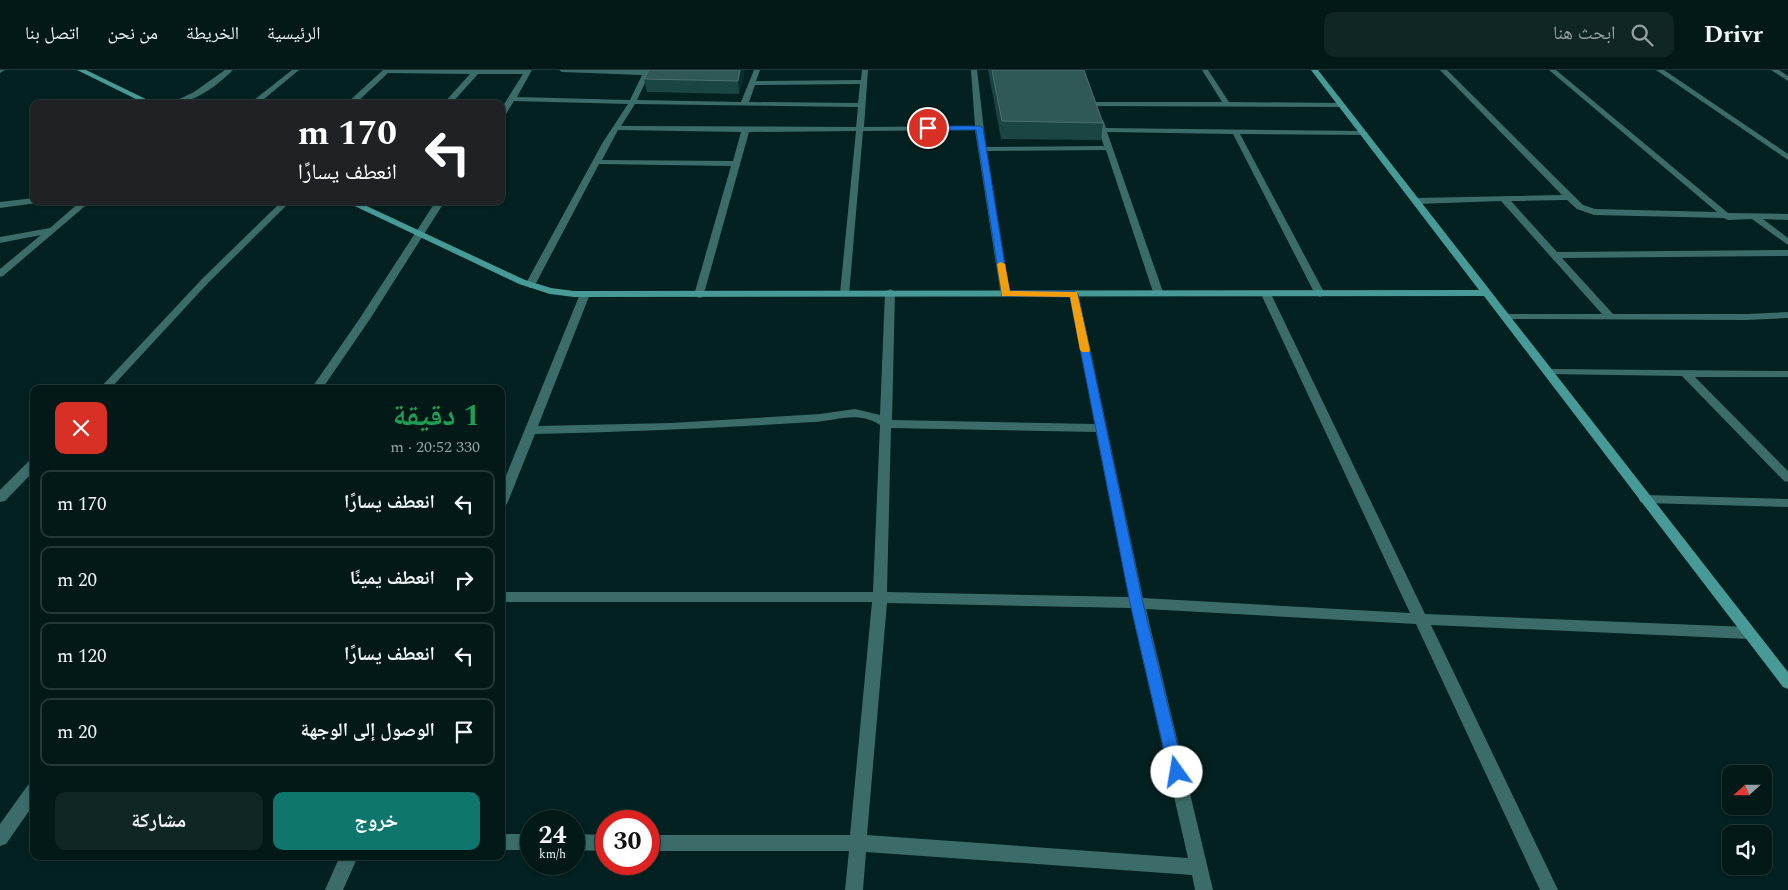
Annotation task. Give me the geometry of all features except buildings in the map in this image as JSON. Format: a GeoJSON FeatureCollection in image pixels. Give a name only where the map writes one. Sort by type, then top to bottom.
{"type":"FeatureCollection","features":[{"type":"Feature","properties":{"kind":"street"},"geometry":{"type":"LineString","coordinates":[[80,70],[144,100]]}},
{"type":"Feature","properties":{"kind":"street"},"geometry":{"type":"LineString","coordinates":[[182,100],[197,94],[230,70]]}},
{"type":"Feature","properties":{"kind":"street"},"geometry":{"type":"LineString","coordinates":[[258,100],[296,70]]}},
{"type":"Feature","properties":{"kind":"street"},"geometry":{"type":"LineString","coordinates":[[354,100],[386,70],[528,71]]}},
{"type":"Feature","properties":{"kind":"street"},"geometry":{"type":"LineString","coordinates":[[530,285],[648,71],[562,70]]}},
{"type":"Feature","properties":{"kind":"street"},"geometry":{"type":"LineString","coordinates":[[744,104],[754,83],[756,70]]}},
{"type":"Feature","properties":{"kind":"street"},"geometry":{"type":"LineString","coordinates":[[845,293],[865,70]]}},
{"type":"Feature","properties":{"kind":"street"},"geometry":{"type":"LineString","coordinates":[[974,70],[980,128],[1005,294]]}},
{"type":"Feature","properties":{"kind":"street"},"geometry":{"type":"LineString","coordinates":[[1205,70],[1228,106]]}},
{"type":"Feature","properties":{"kind":"street"},"geometry":{"type":"LineString","coordinates":[[1314,70],[1507,317],[1788,683]]}},
{"type":"Feature","properties":{"kind":"street"},"geometry":{"type":"LineString","coordinates":[[1442,70],[1580,207],[1594,212],[1728,217],[1788,217]]}},
{"type":"Feature","properties":{"kind":"street"},"geometry":{"type":"LineString","coordinates":[[1552,70],[1728,217]]}},
{"type":"Feature","properties":{"kind":"street"},"geometry":{"type":"LineString","coordinates":[[1659,70],[1788,158]]}},
{"type":"Feature","properties":{"kind":"street"},"geometry":{"type":"LineString","coordinates":[[1774,70],[1788,79]]}},
{"type":"Feature","properties":{"kind":"street"},"geometry":{"type":"LineString","coordinates":[[505,109],[528,71]]}},
{"type":"Feature","properties":{"kind":"street"},"geometry":{"type":"LineString","coordinates":[[451,100],[476,72]]}},
{"type":"Feature","properties":{"kind":"street"},"geometry":{"type":"LineString","coordinates":[[754,83],[864,82]]}},
{"type":"Feature","properties":{"kind":"street"},"geometry":{"type":"LineString","coordinates":[[512,99],[632,103],[862,105]]}},
{"type":"Feature","properties":{"kind":"street"},"geometry":{"type":"LineString","coordinates":[[1158,292],[1093,100],[1228,106],[1341,105]]}},
{"type":"Feature","properties":{"kind":"street"},"geometry":{"type":"LineString","coordinates":[[615,128],[746,130],[980,128]]}},
{"type":"Feature","properties":{"kind":"street"},"geometry":{"type":"LineString","coordinates":[[699,295],[746,130]]}},
{"type":"Feature","properties":{"kind":"street"},"geometry":{"type":"LineString","coordinates":[[1102,130],[1364,133]]}},
{"type":"Feature","properties":{"kind":"street"},"geometry":{"type":"LineString","coordinates":[[1235,131],[1320,294]]}},
{"type":"Feature","properties":{"kind":"street"},"geometry":{"type":"LineString","coordinates":[[984,149],[1108,148]]}},
{"type":"Feature","properties":{"kind":"street"},"geometry":{"type":"LineString","coordinates":[[597,162],[735,164]]}},
{"type":"Feature","properties":{"kind":"street"},"geometry":{"type":"LineString","coordinates":[[1417,201],[1569,197]]}},
{"type":"Feature","properties":{"kind":"street"},"geometry":{"type":"LineString","coordinates":[[1504,199],[1610,317]]}},
{"type":"Feature","properties":{"kind":"street"},"geometry":{"type":"LineString","coordinates":[[0,205],[30,201]]}},
{"type":"Feature","properties":{"kind":"street"},"geometry":{"type":"LineString","coordinates":[[0,274],[82,205]]}},
{"type":"Feature","properties":{"kind":"street"},"geometry":{"type":"LineString","coordinates":[[108,385],[205,281],[283,205]]}},
{"type":"Feature","properties":{"kind":"street"},"geometry":{"type":"LineString","coordinates":[[359,205],[530,285],[550,291],[586,294],[699,295],[890,292],[1005,294],[1158,292],[1266,294],[1488,293]]}},
{"type":"Feature","properties":{"kind":"street"},"geometry":{"type":"LineString","coordinates":[[319,385],[438,205]]}},
{"type":"Feature","properties":{"kind":"street"},"geometry":{"type":"LineString","coordinates":[[1755,217],[1788,242]]}},
{"type":"Feature","properties":{"kind":"street"},"geometry":{"type":"LineString","coordinates":[[0,240],[54,230]]}},
{"type":"Feature","properties":{"kind":"street"},"geometry":{"type":"LineString","coordinates":[[1554,255],[1788,253]]}},
{"type":"Feature","properties":{"kind":"street"},"geometry":{"type":"LineString","coordinates":[[854,890],[880,597],[890,292]]}},
{"type":"Feature","properties":{"kind":"street"},"geometry":{"type":"LineString","coordinates":[[507,475],[532,430],[586,294]]}},
{"type":"Feature","properties":{"kind":"street"},"geometry":{"type":"LineString","coordinates":[[1074,294],[1137,603],[1204,890]]}},
{"type":"Feature","properties":{"kind":"street"},"geometry":{"type":"LineString","coordinates":[[1266,294],[1549,890]]}},
{"type":"Feature","properties":{"kind":"street"},"geometry":{"type":"LineString","coordinates":[[1507,317],[1788,315]]}},
{"type":"Feature","properties":{"kind":"street"},"geometry":{"type":"LineString","coordinates":[[1549,372],[1788,374]]}},
{"type":"Feature","properties":{"kind":"street"},"geometry":{"type":"LineString","coordinates":[[1685,373],[1788,478]]}},
{"type":"Feature","properties":{"kind":"street"},"geometry":{"type":"LineString","coordinates":[[532,430],[670,427],[820,418],[837,414],[870,414],[887,424],[1101,428]]}},
{"type":"Feature","properties":{"kind":"street"},"geometry":{"type":"LineString","coordinates":[[0,498],[30,469]]}},
{"type":"Feature","properties":{"kind":"street"},"geometry":{"type":"LineString","coordinates":[[1645,499],[1788,503]]}},
{"type":"Feature","properties":{"kind":"street"},"geometry":{"type":"LineString","coordinates":[[505,597],[880,597],[1137,603],[1419,619],[1748,633]]}},
{"type":"Feature","properties":{"kind":"street"},"geometry":{"type":"LineString","coordinates":[[0,838],[30,796]]}},
{"type":"Feature","properties":{"kind":"street"},"geometry":{"type":"LineString","coordinates":[[505,842],[520,842]]}},
{"type":"Feature","properties":{"kind":"street"},"geometry":{"type":"LineString","coordinates":[[660,843],[858,843],[1199,867]]}},
{"type":"Feature","properties":{"kind":"street"},"geometry":{"type":"LineString","coordinates":[[334,890],[347,860]]}},
{"type":"Feature","properties":{"kind":"slow traffic"},"geometry":{"type":"LineString","coordinates":[[1001,264],[1005,294],[1074,294],[1085,350]]}},
{"type":"Feature","properties":{"kind":"route"},"geometry":{"type":"LineString","coordinates":[[928,128],[980,128],[1005,294],[1074,294],[1137,603],[1177,772]]}}]}
